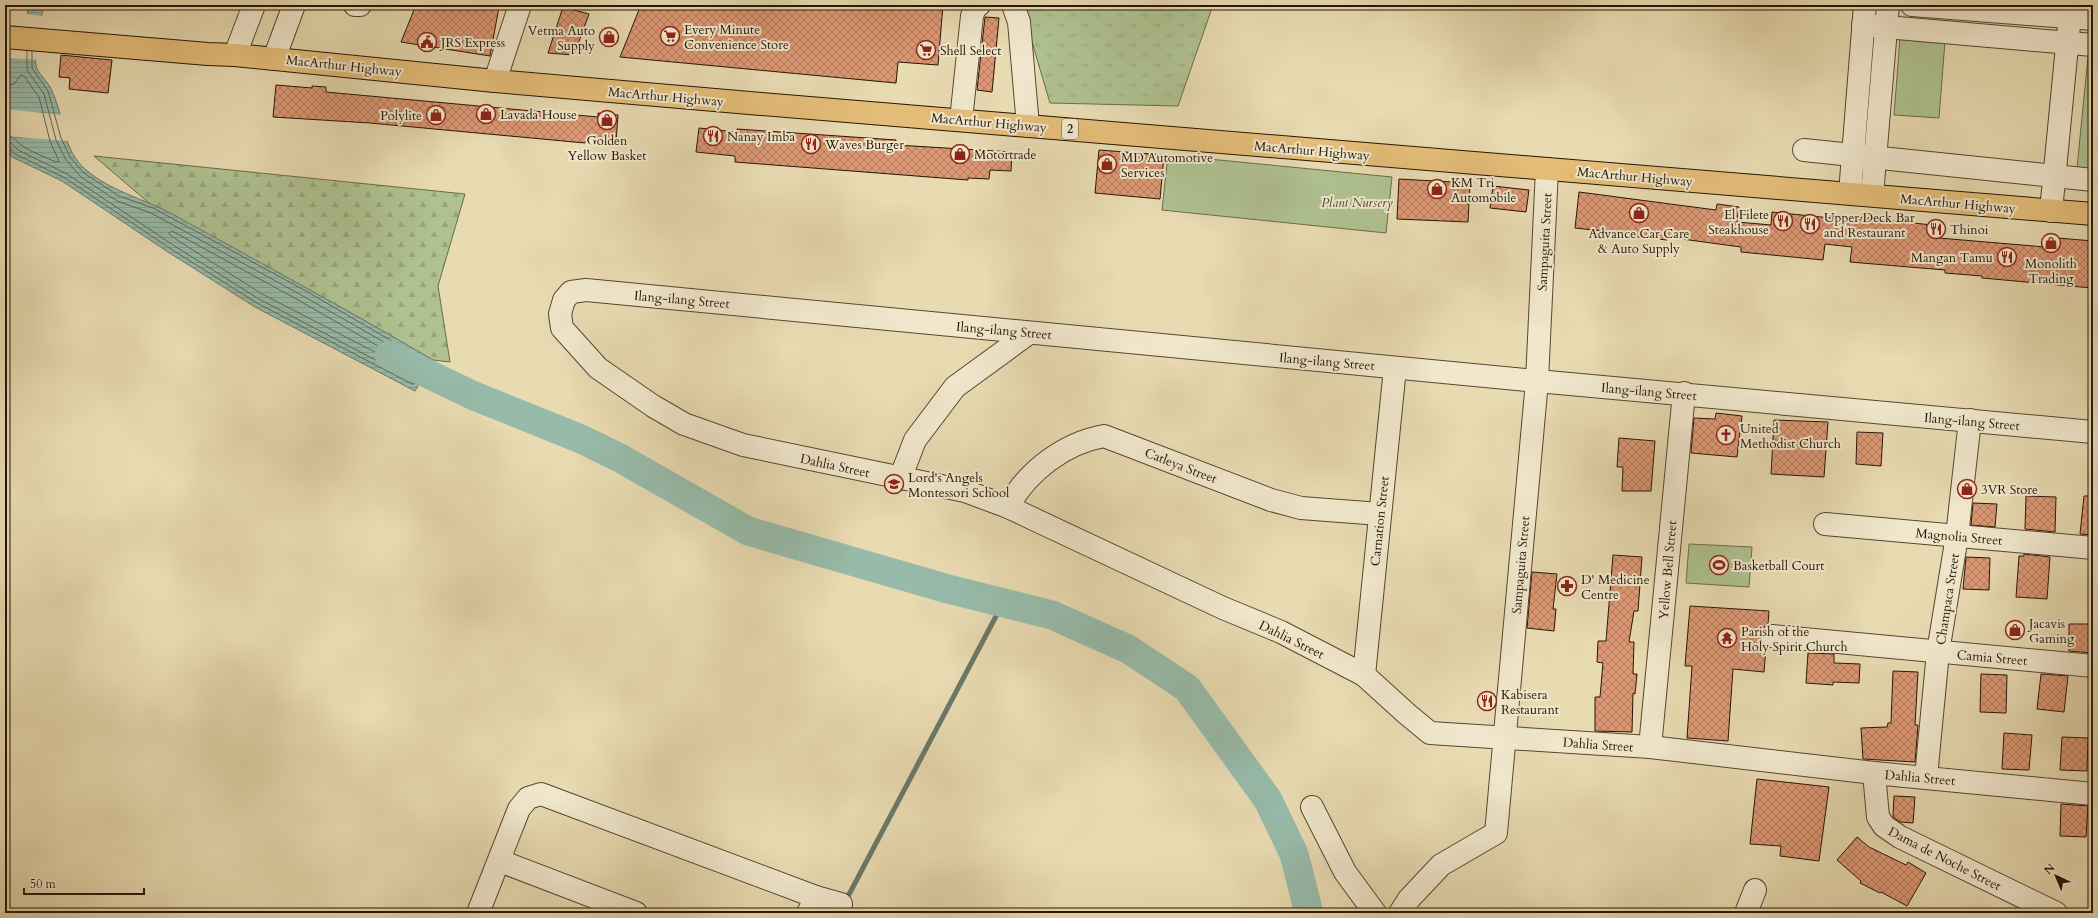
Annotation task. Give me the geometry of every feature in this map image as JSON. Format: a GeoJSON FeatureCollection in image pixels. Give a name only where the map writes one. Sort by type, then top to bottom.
{"type":"FeatureCollection","features":[{"type":"Feature","properties":{"kind":"highway","name":"MacArthur Highway"},"geometry":{"type":"LineString","coordinates":[[5,37],[274,58],[494,81],[2093,214]]}},
{"type":"Feature","properties":{"kind":"street"},"geometry":{"type":"LineString","coordinates":[[235,55],[254,5]]}},
{"type":"Feature","properties":{"kind":"street"},"geometry":{"type":"LineString","coordinates":[[274,58],[294,5]]}},
{"type":"Feature","properties":{"kind":"street"},"geometry":{"type":"LineString","coordinates":[[355,5],[360,5]]}},
{"type":"Feature","properties":{"kind":"street"},"geometry":{"type":"LineString","coordinates":[[494,81],[520,5]]}},
{"type":"Feature","properties":{"kind":"street"},"geometry":{"type":"LineString","coordinates":[[960,120],[972,16],[975,8],[979,5]]}},
{"type":"Feature","properties":{"kind":"street"},"geometry":{"type":"LineString","coordinates":[[1012,5],[1019,22],[1028,126]]}},
{"type":"Feature","properties":{"kind":"street"},"geometry":{"type":"LineString","coordinates":[[1861,194],[1875,158],[1888,5]]}},
{"type":"Feature","properties":{"kind":"street"},"geometry":{"type":"LineString","coordinates":[[1912,5],[2070,11],[2093,19]]}},
{"type":"Feature","properties":{"kind":"street"},"geometry":{"type":"LineString","coordinates":[[2051,211],[2070,11]]}},
{"type":"Feature","properties":{"kind":"street"},"geometry":{"type":"LineString","coordinates":[[1861,194],[1853,156],[1864,15],[1886,27],[2093,44]]}},
{"type":"Feature","properties":{"kind":"street"},"geometry":{"type":"LineString","coordinates":[[1804,150],[2093,180]]}},
{"type":"Feature","properties":{"kind":"street","name":"Sampaguita Street"},"geometry":{"type":"LineString","coordinates":[[1400,913],[1409,899],[1441,865],[1496,833],[1537,381],[1547,169]]}},
{"type":"Feature","properties":{"kind":"street","name":"Ilang-ilang Street"},"geometry":{"type":"LineString","coordinates":[[564,300],[572,292],[586,290],[1396,368],[1684,393],[2093,432]]}},
{"type":"Feature","properties":{"kind":"street","name":"Dahlia Street"},"geometry":{"type":"LineString","coordinates":[[564,300],[560,314],[562,328],[598,368],[653,406],[684,424],[744,445],[965,492],[1008,507],[1223,608],[1281,632],[1364,675],[1430,733],[1650,747],[1874,773],[2093,794]]}},
{"type":"Feature","properties":{"kind":"street"},"geometry":{"type":"LineString","coordinates":[[900,479],[915,440],[956,387],[1030,333]]}},
{"type":"Feature","properties":{"kind":"street","name":"Carnation Street"},"geometry":{"type":"LineString","coordinates":[[1364,675],[1396,368]]}},
{"type":"Feature","properties":{"kind":"street","name":"Yellow Bell Street"},"geometry":{"type":"LineString","coordinates":[[1650,747],[1684,393]]}},
{"type":"Feature","properties":{"kind":"street","name":"Champaca Street"},"geometry":{"type":"LineString","coordinates":[[1926,778],[1938,652],[1957,536],[1970,420]]}},
{"type":"Feature","properties":{"kind":"street","name":"Catleya Street"},"geometry":{"type":"LineString","coordinates":[[1008,507],[1015,494],[1045,464],[1068,447],[1085,440],[1104,436],[1271,500],[1301,508],[1380,514]]}},
{"type":"Feature","properties":{"kind":"street","name":"Magnolia Street"},"geometry":{"type":"LineString","coordinates":[[1825,524],[2093,548]]}},
{"type":"Feature","properties":{"kind":"street","name":"Camia Street"},"geometry":{"type":"LineString","coordinates":[[1772,636],[2093,666]]}},
{"type":"Feature","properties":{"kind":"street","name":"Dama de Noche Street"},"geometry":{"type":"LineString","coordinates":[[1874,773],[1878,816],[1884,826],[1900,837],[2056,913]]}},
{"type":"Feature","properties":{"kind":"street"},"geometry":{"type":"LineString","coordinates":[[478,913],[500,861],[519,809],[528,798],[541,794],[812,905],[842,904]]}},
{"type":"Feature","properties":{"kind":"street"},"geometry":{"type":"LineString","coordinates":[[1312,807],[1323,833],[1345,872],[1375,913]]}},
{"type":"Feature","properties":{"kind":"street"},"geometry":{"type":"LineString","coordinates":[[500,861],[636,913]]}},
{"type":"Feature","properties":{"kind":"street"},"geometry":{"type":"LineString","coordinates":[[1746,913],[1755,890]]}},
{"type":"Feature","properties":{"kind":"green space"},"geometry":{"type":"Polygon","coordinates":[[[1021,5],[1213,5],[1178,106],[1050,103],[1021,5]]]}},
{"type":"Feature","properties":{"kind":"green space"},"geometry":{"type":"Polygon","coordinates":[[[1900,38],[1945,41],[1939,118],[1894,115],[1900,38]]]}},
{"type":"Feature","properties":{"kind":"green space"},"geometry":{"type":"Polygon","coordinates":[[[2088,57],[2093,57],[2093,169],[2077,168],[2088,57]]]}},
{"type":"Feature","properties":{"kind":"green space","name":"Plant Nursery"},"geometry":{"type":"Polygon","coordinates":[[[1168,155],[1392,177],[1386,233],[1162,210],[1168,155]]]}},
{"type":"Feature","properties":{"kind":"green space"},"geometry":{"type":"Polygon","coordinates":[[[94,156],[465,194],[438,286],[450,362],[433,360],[351,313],[149,203],[94,156]]]}},
{"type":"Feature","properties":{"kind":"green space","name":"Basketball Court"},"geometry":{"type":"Polygon","coordinates":[[[1689,544],[1752,547],[1749,587],[1686,583],[1689,544]]]}},
{"type":"Feature","properties":{"kind":"water"},"geometry":{"type":"Polygon","coordinates":[[[26,5],[42,5],[43,9],[36,45],[36,66],[49,84],[52,91],[64,132],[72,152],[86,170],[96,178],[118,190],[174,215],[433,360],[415,391],[255,307],[168,252],[62,181],[12,157],[5,147],[5,76],[12,54],[25,25],[28,11],[26,5]]]}},
{"type":"Feature","properties":{"kind":"pier"},"geometry":{"type":"Polygon","coordinates":[[[25,14],[44,16],[38,60],[9,58],[25,14]]]}},
{"type":"Feature","properties":{"kind":"pier"},"geometry":{"type":"Polygon","coordinates":[[[5,109],[62,115],[69,141],[5,136],[5,109]]]}},
{"type":"Feature","properties":{"kind":"building"},"geometry":{"type":"Polygon","coordinates":[[[416,5],[487,5],[499,7],[490,56],[401,42],[416,5]]]}},
{"type":"Feature","properties":{"kind":"building"},"geometry":{"type":"Polygon","coordinates":[[[641,5],[943,5],[938,65],[898,62],[896,83],[620,57],[641,5]]]}},
{"type":"Feature","properties":{"kind":"building"},"geometry":{"type":"Polygon","coordinates":[[[563,7],[589,14],[574,55],[548,53],[563,7]]]}},
{"type":"Feature","properties":{"kind":"building"},"geometry":{"type":"Polygon","coordinates":[[[985,17],[999,18],[992,92],[977,90],[985,17]]]}},
{"type":"Feature","properties":{"kind":"building"},"geometry":{"type":"Polygon","coordinates":[[[61,55],[112,60],[108,93],[69,89],[70,78],[59,77],[61,55]]]}},
{"type":"Feature","properties":{"kind":"building"},"geometry":{"type":"Polygon","coordinates":[[[276,85],[312,88],[312,86],[326,87],[326,92],[598,117],[598,113],[618,115],[616,142],[586,140],[585,143],[370,123],[273,117],[276,85]]]}},
{"type":"Feature","properties":{"kind":"building"},"geometry":{"type":"Polygon","coordinates":[[[699,128],[737,132],[737,129],[896,140],[896,145],[1012,152],[1011,171],[990,170],[989,179],[968,178],[968,180],[735,162],[735,156],[696,152],[699,128]]]}},
{"type":"Feature","properties":{"kind":"building"},"geometry":{"type":"Polygon","coordinates":[[[1099,150],[1164,155],[1160,199],[1095,193],[1099,150]]]}},
{"type":"Feature","properties":{"kind":"building"},"geometry":{"type":"Polygon","coordinates":[[[1399,179],[1470,183],[1468,222],[1397,219],[1399,179]]]}},
{"type":"Feature","properties":{"kind":"building"},"geometry":{"type":"Polygon","coordinates":[[[1493,186],[1529,190],[1526,212],[1490,208],[1493,186]]]}},
{"type":"Feature","properties":{"kind":"building"},"geometry":{"type":"Polygon","coordinates":[[[1579,192],[1716,210],[1717,204],[1739,207],[1737,222],[1771,225],[1772,212],[1831,218],[1831,214],[1941,226],[1939,238],[2045,247],[2046,237],[2093,241],[2092,288],[1982,278],[1982,276],[1945,273],[1945,270],[1850,262],[1852,247],[1825,244],[1823,260],[1741,252],[1741,247],[1667,237],[1667,240],[1575,228],[1579,192]]]}},
{"type":"Feature","properties":{"kind":"building"},"geometry":{"type":"Polygon","coordinates":[[[1716,413],[1742,416],[1737,457],[1691,453],[1694,418],[1715,419],[1716,413]]]}},
{"type":"Feature","properties":{"kind":"building"},"geometry":{"type":"Polygon","coordinates":[[[1774,420],[1828,422],[1824,477],[1771,474],[1774,420]]]}},
{"type":"Feature","properties":{"kind":"building"},"geometry":{"type":"Polygon","coordinates":[[[1857,432],[1883,433],[1881,466],[1856,464],[1857,432]]]}},
{"type":"Feature","properties":{"kind":"building"},"geometry":{"type":"Polygon","coordinates":[[[1619,438],[1655,441],[1651,491],[1622,491],[1623,467],[1617,467],[1619,438]]]}},
{"type":"Feature","properties":{"kind":"building"},"geometry":{"type":"Polygon","coordinates":[[[2026,496],[2056,497],[2055,532],[2025,529],[2026,496]]]}},
{"type":"Feature","properties":{"kind":"building"},"geometry":{"type":"Polygon","coordinates":[[[2084,496],[2093,496],[2093,535],[2080,534],[2084,496]]]}},
{"type":"Feature","properties":{"kind":"building"},"geometry":{"type":"Polygon","coordinates":[[[1973,503],[1997,504],[1995,527],[1971,525],[1973,503]]]}},
{"type":"Feature","properties":{"kind":"building"},"geometry":{"type":"Polygon","coordinates":[[[2024,554],[2050,557],[2047,599],[2016,597],[2019,556],[2024,556],[2024,554]]]}},
{"type":"Feature","properties":{"kind":"building"},"geometry":{"type":"Polygon","coordinates":[[[1613,555],[1642,557],[1638,611],[1634,611],[1629,642],[1634,642],[1633,674],[1637,674],[1635,694],[1633,693],[1632,732],[1595,731],[1595,697],[1600,697],[1603,663],[1597,662],[1598,641],[1606,641],[1613,555]]]}},
{"type":"Feature","properties":{"kind":"building"},"geometry":{"type":"Polygon","coordinates":[[[1966,557],[1990,558],[1989,590],[1963,589],[1966,557]]]}},
{"type":"Feature","properties":{"kind":"building"},"geometry":{"type":"Polygon","coordinates":[[[1532,572],[1557,574],[1553,609],[1556,609],[1554,631],[1527,628],[1532,572]]]}},
{"type":"Feature","properties":{"kind":"building","name":"Parish of the Holy Spirit Church"},"geometry":{"type":"Polygon","coordinates":[[[1690,606],[1769,611],[1768,624],[1762,628],[1760,635],[1761,642],[1766,647],[1764,672],[1733,669],[1728,741],[1687,738],[1692,666],[1685,666],[1690,606]]]}},
{"type":"Feature","properties":{"kind":"building"},"geometry":{"type":"Polygon","coordinates":[[[2069,624],[2093,624],[2093,653],[2069,651],[2069,624]]]}},
{"type":"Feature","properties":{"kind":"building"},"geometry":{"type":"Polygon","coordinates":[[[1808,653],[1834,654],[1834,663],[1860,664],[1859,683],[1833,682],[1833,685],[1806,683],[1808,653]]]}},
{"type":"Feature","properties":{"kind":"building"},"geometry":{"type":"Polygon","coordinates":[[[1893,671],[1918,672],[1915,725],[1918,725],[1915,762],[1863,759],[1861,728],[1887,727],[1888,723],[1891,723],[1893,671]]]}},
{"type":"Feature","properties":{"kind":"building"},"geometry":{"type":"Polygon","coordinates":[[[1981,674],[2007,675],[2006,713],[1980,712],[1981,674]]]}},
{"type":"Feature","properties":{"kind":"building"},"geometry":{"type":"Polygon","coordinates":[[[2041,674],[2068,676],[2064,712],[2037,709],[2041,674]]]}},
{"type":"Feature","properties":{"kind":"building"},"geometry":{"type":"Polygon","coordinates":[[[2004,733],[2032,735],[2029,770],[2002,769],[2004,733]]]}},
{"type":"Feature","properties":{"kind":"building"},"geometry":{"type":"Polygon","coordinates":[[[2062,737],[2088,738],[2087,771],[2060,770],[2062,737]]]}},
{"type":"Feature","properties":{"kind":"building"},"geometry":{"type":"Polygon","coordinates":[[[1757,779],[1829,787],[1819,861],[1780,856],[1781,846],[1750,844],[1757,779]]]}},
{"type":"Feature","properties":{"kind":"building"},"geometry":{"type":"Polygon","coordinates":[[[1894,796],[1915,797],[1913,823],[1900,822],[1893,817],[1894,796]]]}},
{"type":"Feature","properties":{"kind":"building"},"geometry":{"type":"Polygon","coordinates":[[[2061,804],[2088,806],[2086,837],[2060,836],[2061,804]]]}},
{"type":"Feature","properties":{"kind":"building"},"geometry":{"type":"Polygon","coordinates":[[[1857,837],[1869,847],[1906,865],[1908,862],[1926,873],[1907,906],[1860,883],[1861,881],[1837,860],[1857,837]]]}},
{"type":"Feature","properties":{"kind":"waterway"},"geometry":{"type":"LineString","coordinates":[[389,355],[472,395],[581,439],[620,458],[748,531],[948,589],[1052,615],[1128,649],[1187,688],[1268,800],[1294,854],[1309,913]]}},
{"type":"Feature","properties":{"kind":"waterway"},"geometry":{"type":"LineString","coordinates":[[845,902],[1003,603]]}},
{"type":"Feature","properties":{"kind":"place","name":"Every Minute Convenience Store"},"geometry":{"type":"Point","coordinates":[670,36]}},
{"type":"Feature","properties":{"kind":"place","name":"Vetma Auto Supply"},"geometry":{"type":"Point","coordinates":[609,37]}},
{"type":"Feature","properties":{"kind":"place","name":"JRS Express"},"geometry":{"type":"Point","coordinates":[427,42]}},
{"type":"Feature","properties":{"kind":"place","name":"Shell Select"},"geometry":{"type":"Point","coordinates":[926,50]}},
{"type":"Feature","properties":{"kind":"place","name":"Lavada House"},"geometry":{"type":"Point","coordinates":[486,114]}},
{"type":"Feature","properties":{"kind":"place","name":"Polylite"},"geometry":{"type":"Point","coordinates":[436,115]}},
{"type":"Feature","properties":{"kind":"place","name":"Golden Yellow Basket"},"geometry":{"type":"Point","coordinates":[607,120]}},
{"type":"Feature","properties":{"kind":"place","name":"Nanay Imba"},"geometry":{"type":"Point","coordinates":[713,136]}},
{"type":"Feature","properties":{"kind":"place","name":"Waves Burger"},"geometry":{"type":"Point","coordinates":[811,144]}},
{"type":"Feature","properties":{"kind":"place","name":"Motortrade"},"geometry":{"type":"Point","coordinates":[960,154]}},
{"type":"Feature","properties":{"kind":"place","name":"MD Automotive Services"},"geometry":{"type":"Point","coordinates":[1107,164]}},
{"type":"Feature","properties":{"kind":"place","name":"KM Tri Automobile"},"geometry":{"type":"Point","coordinates":[1437,189]}},
{"type":"Feature","properties":{"kind":"place","name":"Advance Car Care & Auto Supply"},"geometry":{"type":"Point","coordinates":[1639,213]}},
{"type":"Feature","properties":{"kind":"place","name":"El Filete Steakhouse"},"geometry":{"type":"Point","coordinates":[1783,221]}},
{"type":"Feature","properties":{"kind":"place","name":"Upper Deck Bar and Restaurant"},"geometry":{"type":"Point","coordinates":[1810,224]}},
{"type":"Feature","properties":{"kind":"place","name":"Thinoi"},"geometry":{"type":"Point","coordinates":[1936,229]}},
{"type":"Feature","properties":{"kind":"place","name":"Monolith Trading"},"geometry":{"type":"Point","coordinates":[2051,243]}},
{"type":"Feature","properties":{"kind":"place","name":"Mangan Tamu"},"geometry":{"type":"Point","coordinates":[2007,257]}},
{"type":"Feature","properties":{"kind":"place","name":"United Methodist Church"},"geometry":{"type":"Point","coordinates":[1726,435]}},
{"type":"Feature","properties":{"kind":"place","name":"Lord's Angels Montessori School"},"geometry":{"type":"Point","coordinates":[894,484]}},
{"type":"Feature","properties":{"kind":"place","name":"3VR Store"},"geometry":{"type":"Point","coordinates":[1967,489]}},
{"type":"Feature","properties":{"kind":"place","name":"Basketball Court"},"geometry":{"type":"Point","coordinates":[1719,565]}},
{"type":"Feature","properties":{"kind":"place","name":"D' Medicine Centre"},"geometry":{"type":"Point","coordinates":[1567,586]}},
{"type":"Feature","properties":{"kind":"place","name":"Jacavis Gaming"},"geometry":{"type":"Point","coordinates":[2015,630]}},
{"type":"Feature","properties":{"kind":"place","name":"Parish of the Holy Spirit Church"},"geometry":{"type":"Point","coordinates":[1727,638]}},
{"type":"Feature","properties":{"kind":"place","name":"Kabisera Restaurant"},"geometry":{"type":"Point","coordinates":[1487,701]}}]}
